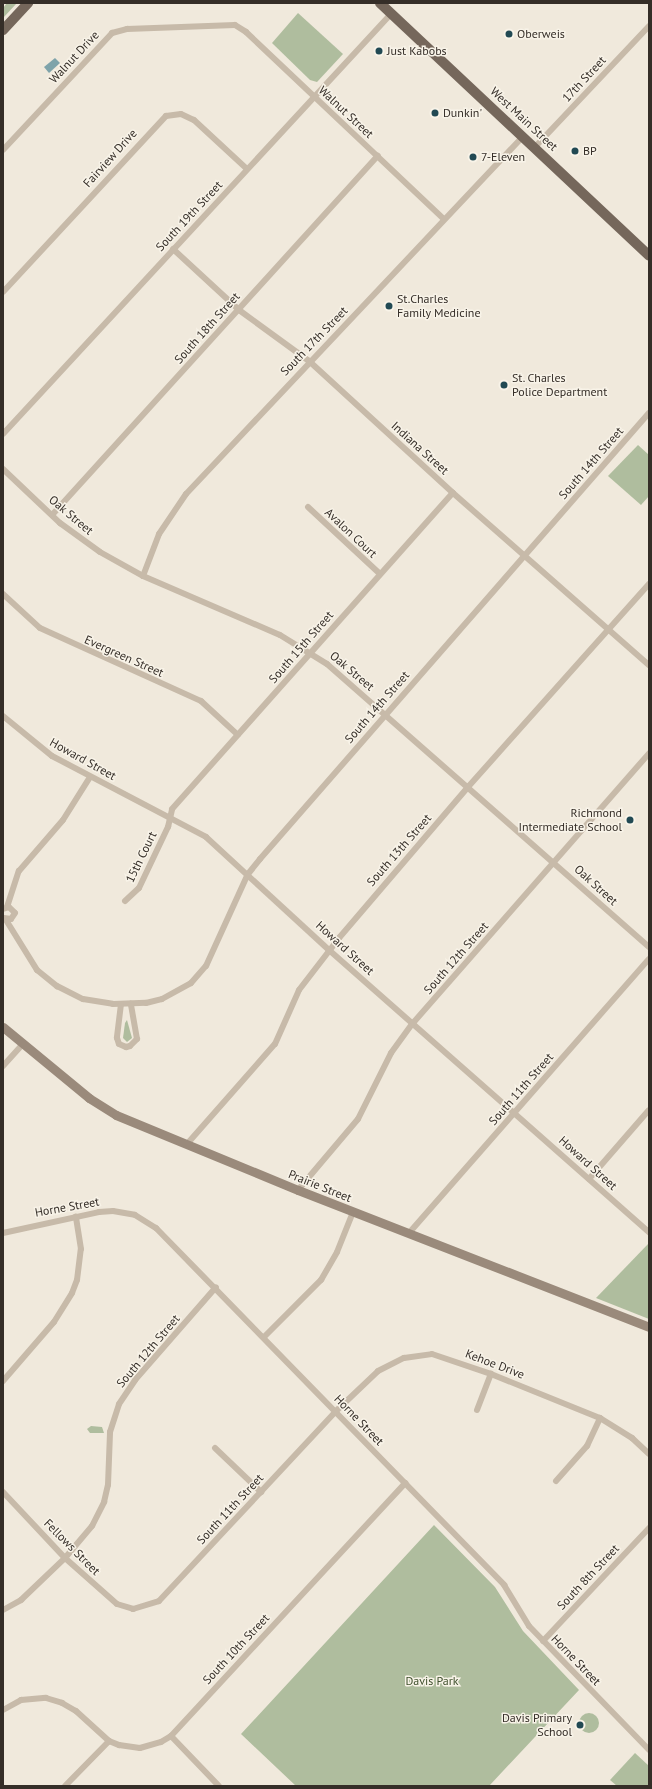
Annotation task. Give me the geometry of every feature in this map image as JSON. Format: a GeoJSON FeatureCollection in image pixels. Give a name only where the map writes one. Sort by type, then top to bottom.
{"type":"FeatureCollection","features":[{"type":"Feature","properties":{"kind":"main road"},"geometry":{"type":"LineString","coordinates":[[3,30],[28,3]]}},
{"type":"Feature","properties":{"kind":"main road","name":"West Main Street"},"geometry":{"type":"LineString","coordinates":[[380,3],[649,256]]}},
{"type":"Feature","properties":{"kind":"street","name":"South 19th Street"},"geometry":{"type":"LineString","coordinates":[[3,434],[391,14]]}},
{"type":"Feature","properties":{"kind":"street","name":"Walnut Street"},"geometry":{"type":"LineString","coordinates":[[232,24],[246,32],[444,219]]}},
{"type":"Feature","properties":{"kind":"street","name":"Walnut Drive"},"geometry":{"type":"LineString","coordinates":[[3,150],[112,34],[127,29],[232,24]]}},
{"type":"Feature","properties":{"kind":"street","name":"17th Street"},"geometry":{"type":"LineString","coordinates":[[534,147],[649,26]]}},
{"type":"Feature","properties":{"kind":"street","name":"Fairview Drive"},"geometry":{"type":"LineString","coordinates":[[3,292],[166,116],[181,114],[194,120],[247,169]]}},
{"type":"Feature","properties":{"kind":"street","name":"South 17th Street"},"geometry":{"type":"LineString","coordinates":[[143,576],[160,534],[186,494],[309,361],[523,136]]}},
{"type":"Feature","properties":{"kind":"street","name":"South 18th Street"},"geometry":{"type":"LineString","coordinates":[[52,515],[378,156]]}},
{"type":"Feature","properties":{"kind":"street","name":"Indiana Street"},"geometry":{"type":"LineString","coordinates":[[173,250],[238,310],[309,361],[453,493],[649,666]]}},
{"type":"Feature","properties":{"kind":"street","name":"South 14th Street"},"geometry":{"type":"LineString","coordinates":[[4,919],[16,935],[37,970],[57,986],[82,999],[131,1004],[162,999],[181,990],[198,976],[212,954],[248,874],[385,714],[649,414]]}},
{"type":"Feature","properties":{"kind":"street","name":"Oak Street"},"geometry":{"type":"LineString","coordinates":[[3,470],[52,515],[100,552],[143,576],[262,627],[311,653],[385,714],[649,947]]}},
{"type":"Feature","properties":{"kind":"street","name":"South 15th Street"},"geometry":{"type":"LineString","coordinates":[[170,818],[172,809],[453,493]]}},
{"type":"Feature","properties":{"kind":"street","name":"Avalon Court"},"geometry":{"type":"LineString","coordinates":[[308,507],[380,574]]}},
{"type":"Feature","properties":{"kind":"street","name":"South 13th Street"},"geometry":{"type":"LineString","coordinates":[[187,1144],[275,1044],[299,990],[329,950],[468,787],[649,584]]}},
{"type":"Feature","properties":{"kind":"street","name":"Evergreen Street"},"geometry":{"type":"LineString","coordinates":[[3,594],[40,628],[201,701],[238,734]]}},
{"type":"Feature","properties":{"kind":"street","name":"Howard Street"},"geometry":{"type":"LineString","coordinates":[[3,716],[52,756],[206,837],[329,950],[516,1113],[649,1232]]}},
{"type":"Feature","properties":{"kind":"street","name":"South 12th Street"},"geometry":{"type":"LineString","coordinates":[[298,1190],[358,1119],[391,1053],[413,1023],[554,864],[649,753]]}},
{"type":"Feature","properties":{"kind":"street"},"geometry":{"type":"LineString","coordinates":[[4,919],[14,913],[5,908],[25,863],[63,820],[90,777]]}},
{"type":"Feature","properties":{"kind":"street","name":"15th Court"},"geometry":{"type":"LineString","coordinates":[[125,901],[139,888],[170,818]]}},
{"type":"Feature","properties":{"kind":"street","name":"South 14th Street"},"geometry":{"type":"LineString","coordinates":[[13,888],[16,935]]}},
{"type":"Feature","properties":{"kind":"street","name":"South 11th Street"},"geometry":{"type":"LineString","coordinates":[[409,1233],[516,1113],[649,959]]}},
{"type":"Feature","properties":{"kind":"street"},"geometry":{"type":"LineString","coordinates":[[121,1004],[117,1038],[120,1044],[126,1047],[130,1046],[137,1038],[131,1004]]}},
{"type":"Feature","properties":{"kind":"street","name":"Prairie Street"},"geometry":{"type":"LineString","coordinates":[[3,1027],[22,1044],[106,1109],[298,1190],[649,1327]]}},
{"type":"Feature","properties":{"kind":"street"},"geometry":{"type":"LineString","coordinates":[[3,1066],[22,1044]]}},
{"type":"Feature","properties":{"kind":"street"},"geometry":{"type":"LineString","coordinates":[[589,1179],[649,1110]]}},
{"type":"Feature","properties":{"kind":"street","name":"Horne Street"},"geometry":{"type":"LineString","coordinates":[[3,1232],[76,1216],[112,1211],[125,1212],[147,1221],[216,1287],[335,1412],[504,1585],[529,1626],[649,1750]]}},
{"type":"Feature","properties":{"kind":"street"},"geometry":{"type":"LineString","coordinates":[[264,1337],[321,1280],[337,1252],[353,1212]]}},
{"type":"Feature","properties":{"kind":"street"},"geometry":{"type":"LineString","coordinates":[[3,1381],[54,1322],[72,1293],[77,1280],[81,1249],[76,1216]]}},
{"type":"Feature","properties":{"kind":"street","name":"South 12th Street"},"geometry":{"type":"LineString","coordinates":[[3,1610],[21,1600],[65,1558],[92,1526],[104,1502],[108,1485],[110,1432],[119,1404],[135,1380],[216,1287]]}},
{"type":"Feature","properties":{"kind":"street","name":"Kehoe Drive"},"geometry":{"type":"LineString","coordinates":[[335,1412],[378,1371],[404,1358],[432,1354],[491,1374],[600,1418],[632,1438],[649,1454]]}},
{"type":"Feature","properties":{"kind":"street"},"geometry":{"type":"LineString","coordinates":[[477,1410],[491,1374]]}},
{"type":"Feature","properties":{"kind":"street","name":"South 11th Street"},"geometry":{"type":"LineString","coordinates":[[133,1609],[159,1600],[335,1412]]}},
{"type":"Feature","properties":{"kind":"street"},"geometry":{"type":"LineString","coordinates":[[556,1481],[587,1446],[600,1418]]}},
{"type":"Feature","properties":{"kind":"street"},"geometry":{"type":"LineString","coordinates":[[215,1448],[261,1492]]}},
{"type":"Feature","properties":{"kind":"street","name":"South 10th Street"},"geometry":{"type":"LineString","coordinates":[[109,1741],[140,1748],[162,1742],[171,1736],[405,1484]]}},
{"type":"Feature","properties":{"kind":"street","name":"Fellows Street"},"geometry":{"type":"LineString","coordinates":[[3,1492],[65,1558],[117,1604],[133,1609]]}},
{"type":"Feature","properties":{"kind":"street","name":"South 8th Street"},"geometry":{"type":"LineString","coordinates":[[543,1641],[649,1528]]}},
{"type":"Feature","properties":{"kind":"street"},"geometry":{"type":"LineString","coordinates":[[3,1710],[21,1700],[46,1698],[62,1703],[76,1711],[109,1741],[65,1786]]}},
{"type":"Feature","properties":{"kind":"street"},"geometry":{"type":"LineString","coordinates":[[171,1736],[219,1786]]}},
{"type":"Feature","properties":{"kind":"green space"},"geometry":{"type":"Polygon","coordinates":[[[7,3],[17,3],[3,18],[3,8],[7,3]]]}},
{"type":"Feature","properties":{"kind":"green space"},"geometry":{"type":"Polygon","coordinates":[[[298,13],[343,54],[317,82],[310,80],[272,43],[298,13]]]}},
{"type":"Feature","properties":{"kind":"green space"},"geometry":{"type":"Polygon","coordinates":[[[638,445],[649,455],[649,496],[641,505],[608,476],[638,445]]]}},
{"type":"Feature","properties":{"kind":"green space"},"geometry":{"type":"Polygon","coordinates":[[[127,1020],[132,1038],[127,1042],[123,1038],[125,1023],[127,1020]]]}},
{"type":"Feature","properties":{"kind":"green space"},"geometry":{"type":"Polygon","coordinates":[[[649,1243],[649,1319],[596,1298],[649,1243]]]}},
{"type":"Feature","properties":{"kind":"green space"},"geometry":{"type":"Polygon","coordinates":[[[91,1426],[102,1427],[104,1433],[90,1433],[87,1429],[91,1426]]]}},
{"type":"Feature","properties":{"kind":"green space","name":"Davis Park"},"geometry":{"type":"Polygon","coordinates":[[[434,1525],[495,1587],[523,1631],[579,1690],[489,1786],[296,1786],[241,1734],[434,1525]]]}},
{"type":"Feature","properties":{"kind":"green space"},"geometry":{"type":"Polygon","coordinates":[[[589,1713],[596,1716],[599,1723],[596,1730],[589,1733],[582,1730],[579,1723],[582,1716],[589,1713]]]}},
{"type":"Feature","properties":{"kind":"green space"},"geometry":{"type":"Polygon","coordinates":[[[635,1753],[649,1766],[649,1786],[617,1786],[610,1780],[635,1753]]]}},
{"type":"Feature","properties":{"kind":"water"},"geometry":{"type":"Polygon","coordinates":[[[55,58],[60,63],[49,73],[44,67],[55,58]]]}},
{"type":"Feature","properties":{"kind":"place","name":"Oberweis"},"geometry":{"type":"Point","coordinates":[509,34]}},
{"type":"Feature","properties":{"kind":"place","name":"Just Kabobs"},"geometry":{"type":"Point","coordinates":[379,51]}},
{"type":"Feature","properties":{"kind":"place","name":"Dunkin'"},"geometry":{"type":"Point","coordinates":[435,113]}},
{"type":"Feature","properties":{"kind":"place","name":"BP"},"geometry":{"type":"Point","coordinates":[575,151]}},
{"type":"Feature","properties":{"kind":"place","name":"7-Eleven"},"geometry":{"type":"Point","coordinates":[473,157]}},
{"type":"Feature","properties":{"kind":"place","name":"St.Charles Family Medicine"},"geometry":{"type":"Point","coordinates":[389,306]}},
{"type":"Feature","properties":{"kind":"place","name":"St. Charles Police Department"},"geometry":{"type":"Point","coordinates":[504,385]}},
{"type":"Feature","properties":{"kind":"place","name":"Richmond Intermediate School"},"geometry":{"type":"Point","coordinates":[630,820]}},
{"type":"Feature","properties":{"kind":"place","name":"Davis Primary School"},"geometry":{"type":"Point","coordinates":[580,1725]}}]}
